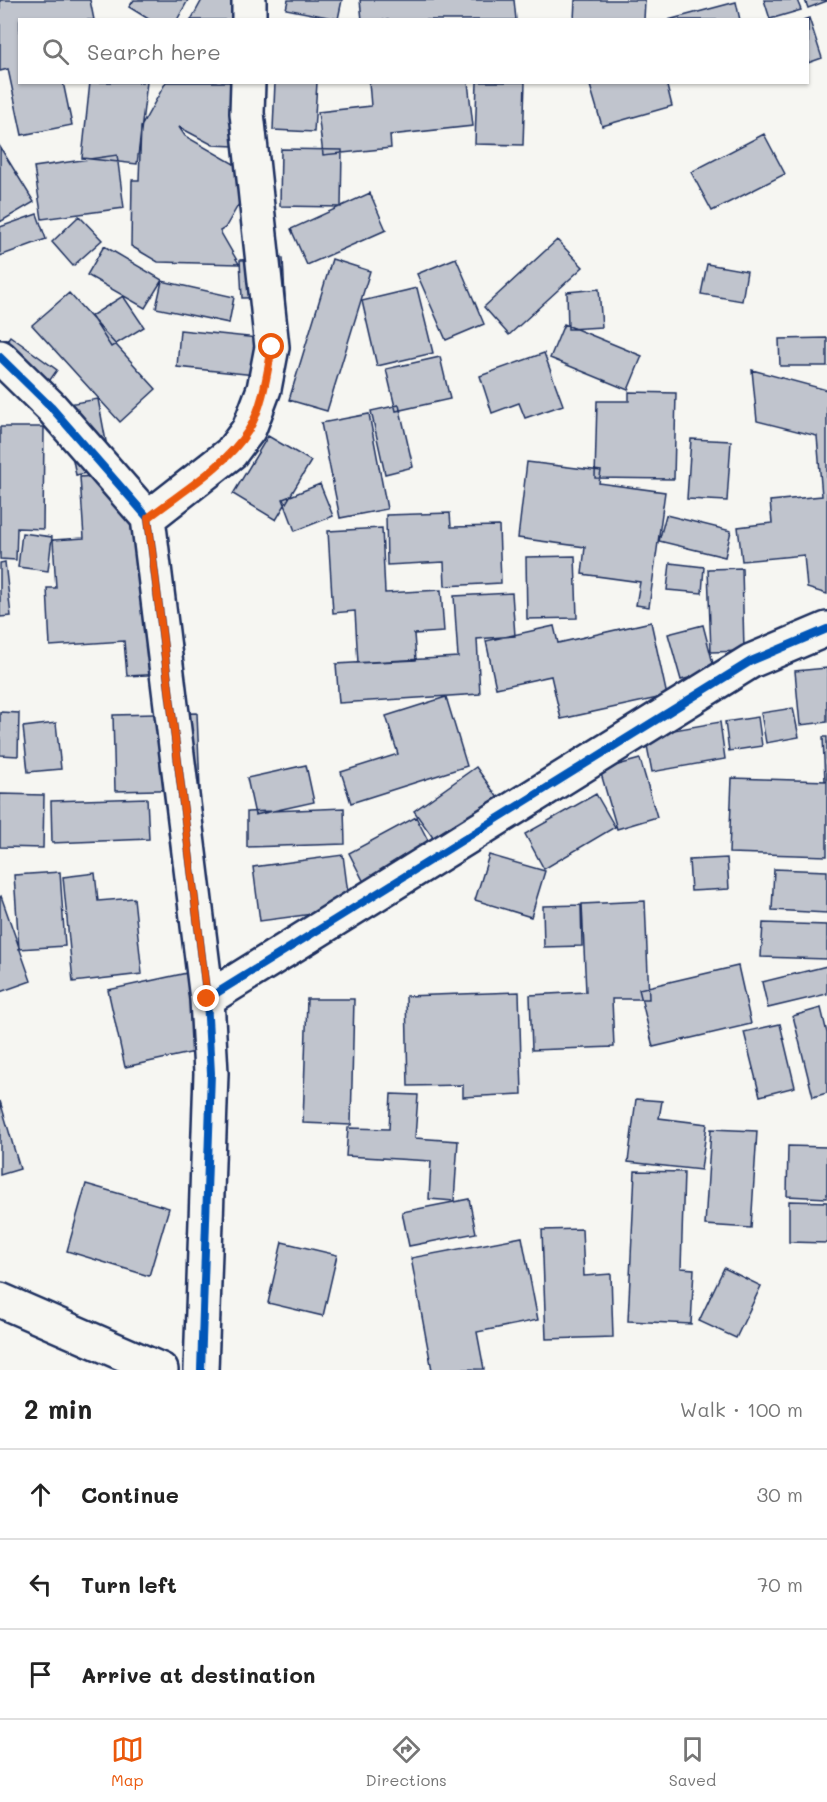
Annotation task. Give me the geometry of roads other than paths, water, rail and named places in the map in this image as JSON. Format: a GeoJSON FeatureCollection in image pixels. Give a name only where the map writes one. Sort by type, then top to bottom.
{"type":"FeatureCollection","features":[{"type":"Feature","properties":{"kind":"street"},"geometry":{"type":"LineString","coordinates":[[249,0],[249,18]]}},
{"type":"Feature","properties":{"kind":"street"},"geometry":{"type":"LineString","coordinates":[[148,518],[231,453],[249,429],[264,389],[272,347],[247,113],[248,84]]}},
{"type":"Feature","properties":{"kind":"street"},"geometry":{"type":"LineString","coordinates":[[0,357],[51,407],[148,518],[207,999],[211,1073],[201,1370]]}},
{"type":"Feature","properties":{"kind":"street"},"geometry":{"type":"LineString","coordinates":[[207,999],[751,661],[827,629]]}},
{"type":"Feature","properties":{"kind":"street"},"geometry":{"type":"LineString","coordinates":[[0,1300],[118,1361],[161,1370]]}}]}
